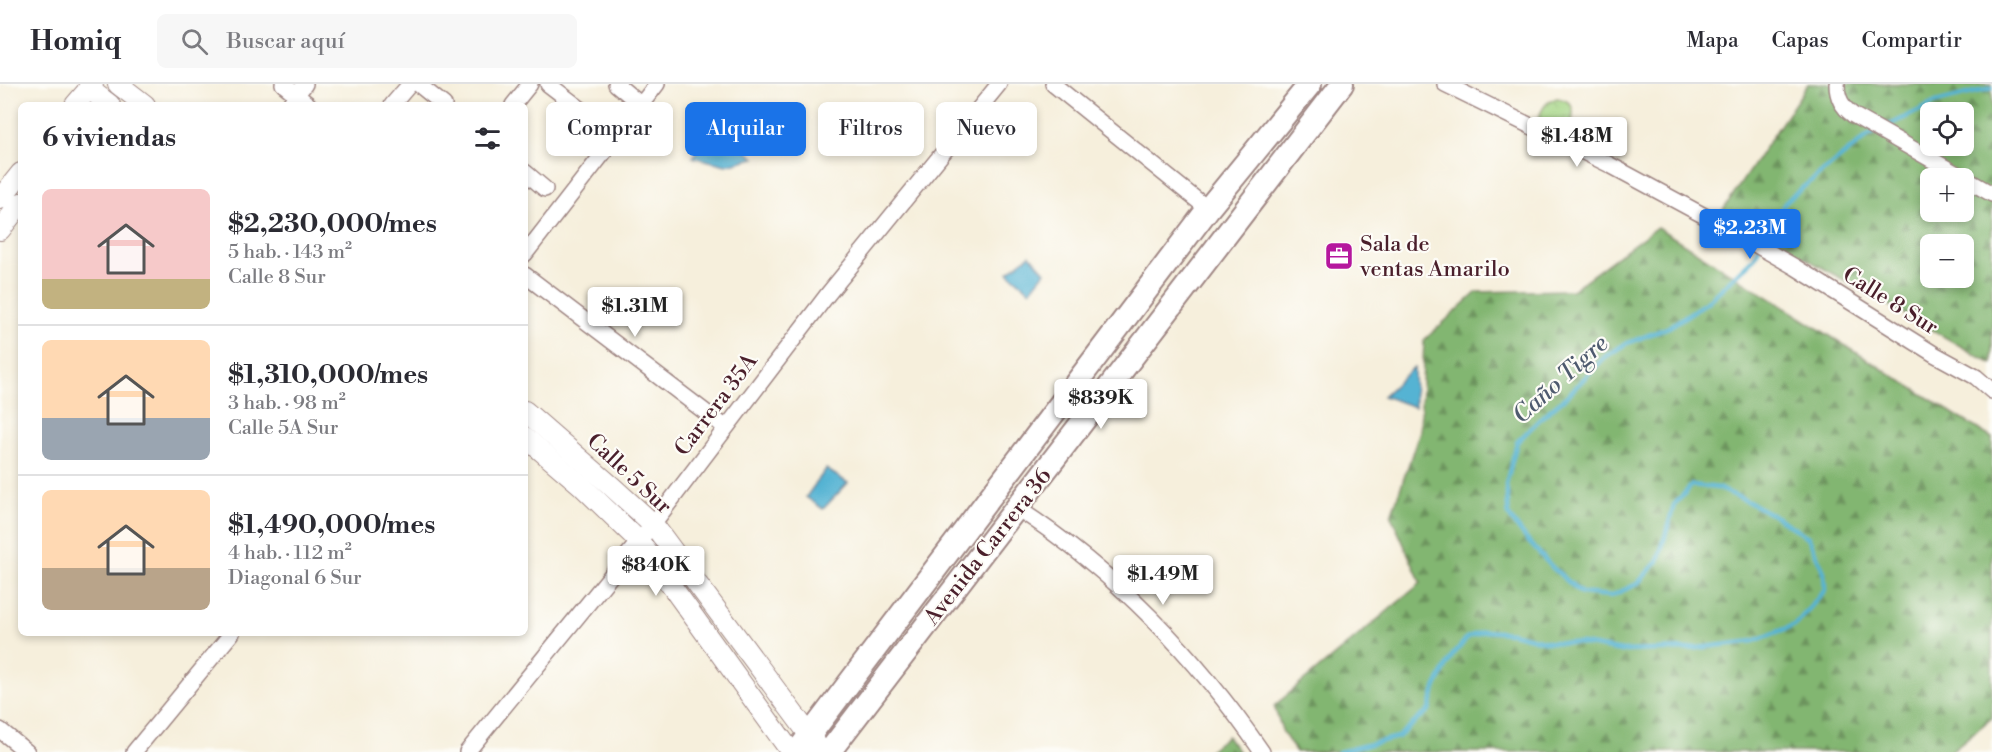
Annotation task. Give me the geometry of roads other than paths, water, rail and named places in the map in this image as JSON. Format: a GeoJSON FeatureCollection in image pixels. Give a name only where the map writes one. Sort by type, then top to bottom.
{"type":"FeatureCollection","features":[{"type":"Feature","properties":{"kind":"main road","name":"Avenida Carrera 36"},"geometry":{"type":"LineString","coordinates":[[810,747],[1208,209],[1310,84]]}},
{"type":"Feature","properties":{"kind":"main road","name":"Avenida Carrera 36"},"geometry":{"type":"LineString","coordinates":[[829,752],[1342,84]]}},
{"type":"Feature","properties":{"kind":"street"},"geometry":{"type":"LineString","coordinates":[[283,84],[297,95]]}},
{"type":"Feature","properties":{"kind":"street"},"geometry":{"type":"LineString","coordinates":[[395,102],[410,84]]}},
{"type":"Feature","properties":{"kind":"street"},"geometry":{"type":"LineString","coordinates":[[418,84],[440,102]]}},
{"type":"Feature","properties":{"kind":"street"},"geometry":{"type":"LineString","coordinates":[[515,102],[530,84]]}},
{"type":"Feature","properties":{"kind":"street"},"geometry":{"type":"LineString","coordinates":[[548,84],[572,102]]}},
{"type":"Feature","properties":{"kind":"street"},"geometry":{"type":"LineString","coordinates":[[616,84],[638,102]]}},
{"type":"Feature","properties":{"kind":"street"},"geometry":{"type":"LineString","coordinates":[[642,102],[657,84]]}},
{"type":"Feature","properties":{"kind":"street","name":"Carrera 35A"},"geometry":{"type":"LineString","coordinates":[[467,752],[653,524],[848,270],[999,84]]}},
{"type":"Feature","properties":{"kind":"street"},"geometry":{"type":"LineString","coordinates":[[1053,84],[1208,209]]}},
{"type":"Feature","properties":{"kind":"street","name":"Calle 8 Sur"},"geometry":{"type":"LineString","coordinates":[[1444,84],[1610,165],[1723,226],[1976,377],[1992,391]]}},
{"type":"Feature","properties":{"kind":"street"},"geometry":{"type":"LineString","coordinates":[[1837,84],[1842,105],[1853,115],[1992,194]]}},
{"type":"Feature","properties":{"kind":"street"},"geometry":{"type":"LineString","coordinates":[[81,102],[101,92],[135,102]]}},
{"type":"Feature","properties":{"kind":"street"},"geometry":{"type":"LineString","coordinates":[[528,250],[601,156]]}},
{"type":"Feature","properties":{"kind":"street"},"geometry":{"type":"LineString","coordinates":[[528,175],[545,189]]}},
{"type":"Feature","properties":{"kind":"street"},"geometry":{"type":"LineString","coordinates":[[0,199],[18,177]]}},
{"type":"Feature","properties":{"kind":"street"},"geometry":{"type":"LineString","coordinates":[[0,230],[18,207]]}},
{"type":"Feature","properties":{"kind":"street"},"geometry":{"type":"LineString","coordinates":[[528,277],[725,428]]}},
{"type":"Feature","properties":{"kind":"street","name":"Calle 5 Sur"},"geometry":{"type":"LineString","coordinates":[[528,414],[653,524],[810,747]]}},
{"type":"Feature","properties":{"kind":"street","name":"Calle 5 Sur"},"geometry":{"type":"LineString","coordinates":[[528,440],[582,486],[639,541],[791,752]]}},
{"type":"Feature","properties":{"kind":"street"},"geometry":{"type":"LineString","coordinates":[[1017,508],[1071,547],[1154,620],[1244,725],[1262,752]]}},
{"type":"Feature","properties":{"kind":"street"},"geometry":{"type":"LineString","coordinates":[[134,752],[230,636]]}},
{"type":"Feature","properties":{"kind":"street"},"geometry":{"type":"LineString","coordinates":[[0,730],[27,752]]}},
{"type":"Feature","properties":{"kind":"water"},"geometry":{"type":"Polygon","coordinates":[[[752,156],[755,158],[726,165],[693,157],[752,156]]]}},
{"type":"Feature","properties":{"kind":"water"},"geometry":{"type":"Polygon","coordinates":[[[1030,255],[1045,272],[1030,291],[1008,272],[1030,255]]]}},
{"type":"Feature","properties":{"kind":"water"},"geometry":{"type":"Polygon","coordinates":[[[1414,367],[1415,407],[1383,396],[1414,367]]]}},
{"type":"Feature","properties":{"kind":"water"},"geometry":{"type":"Polygon","coordinates":[[[826,469],[848,483],[823,509],[806,497],[826,469]]]}},
{"type":"Feature","properties":{"kind":"waterway","name":"Caño Tigre"},"geometry":{"type":"LineString","coordinates":[[1884,128],[1936,102],[1992,88]]}},
{"type":"Feature","properties":{"kind":"waterway","name":"Caño Tigre"},"geometry":{"type":"LineString","coordinates":[[1339,752],[1398,737],[1429,710],[1436,686],[1452,656],[1468,637],[1484,631],[1512,633],[1547,642],[1577,643],[1622,651],[1689,649],[1754,641],[1795,625],[1825,590],[1824,572],[1808,537],[1743,499],[1718,488],[1692,485],[1674,505],[1658,561],[1637,584],[1611,596],[1581,593],[1553,568],[1509,516],[1506,484],[1517,442],[1605,357],[1625,344],[1669,327],[1707,302],[1754,258],[1768,229],[1787,200],[1877,131]]}},
{"type":"Feature","properties":{"kind":"place","name":"Sala de ventas Amarilo"},"geometry":{"type":"Point","coordinates":[1339,256]}}]}
